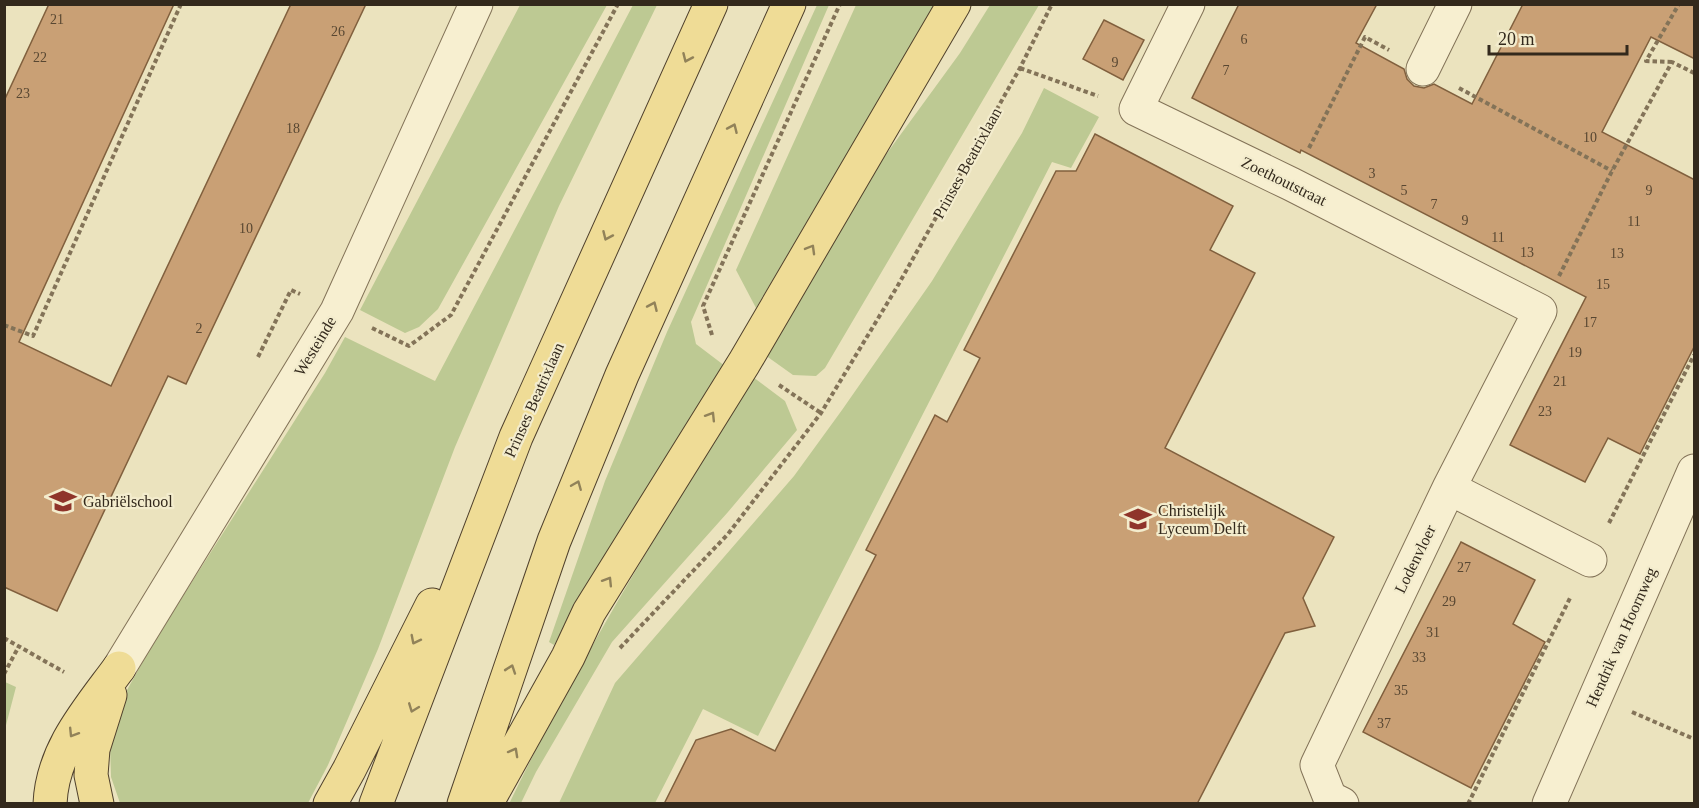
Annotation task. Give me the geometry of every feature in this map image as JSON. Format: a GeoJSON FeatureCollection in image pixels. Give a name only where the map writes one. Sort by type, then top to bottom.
{"type":"FeatureCollection","features":[{"type":"Feature","properties":{"kind":"main road","name":"Prinses Beatrixlaan"},"geometry":{"type":"LineString","coordinates":[[376,804],[516,437],[711,4]]}},
{"type":"Feature","properties":{"kind":"main road"},"geometry":{"type":"LineString","coordinates":[[465,804],[563,519],[622,375],[789,4]]}},
{"type":"Feature","properties":{"kind":"main road"},"geometry":{"type":"LineString","coordinates":[[486,804],[568,657],[589,612],[744,363],[954,4]]}},
{"type":"Feature","properties":{"kind":"main road"},"geometry":{"type":"LineString","coordinates":[[330,804],[516,437]]}},
{"type":"Feature","properties":{"kind":"main road"},"geometry":{"type":"LineString","coordinates":[[50,804],[50,787],[70,736],[119,668]]}},
{"type":"Feature","properties":{"kind":"main road"},"geometry":{"type":"LineString","coordinates":[[97,804],[91,775],[93,749],[119,668]]}},
{"type":"Feature","properties":{"kind":"street","name":"Westeinde"},"geometry":{"type":"LineString","coordinates":[[119,668],[337,311],[476,4]]}},
{"type":"Feature","properties":{"kind":"street"},"geometry":{"type":"LineString","coordinates":[[1136,109],[1188,4]]}},
{"type":"Feature","properties":{"kind":"street"},"geometry":{"type":"LineString","coordinates":[[1423,69],[1455,4]]}},
{"type":"Feature","properties":{"kind":"street","name":"Zoethoutstraat"},"geometry":{"type":"LineString","coordinates":[[1136,109],[1291,184],[1540,311]]}},
{"type":"Feature","properties":{"kind":"street","name":"Lodenvloer"},"geometry":{"type":"LineString","coordinates":[[1342,804],[1330,798],[1317,765],[1449,488],[1540,311]]}},
{"type":"Feature","properties":{"kind":"street","name":"Hendrik van Hoornweg"},"geometry":{"type":"LineString","coordinates":[[1549,804],[1595,696],[1682,532],[1695,471]]}},
{"type":"Feature","properties":{"kind":"street"},"geometry":{"type":"LineString","coordinates":[[1449,488],[1590,560]]}},
{"type":"Feature","properties":{"kind":"path"},"geometry":{"type":"LineString","coordinates":[[4,325],[33,336],[181,4]]}},
{"type":"Feature","properties":{"kind":"path"},"geometry":{"type":"LineString","coordinates":[[337,311],[409,346],[451,315],[618,4]]}},
{"type":"Feature","properties":{"kind":"path"},"geometry":{"type":"LineString","coordinates":[[821,413],[716,347],[703,306],[840,4]]}},
{"type":"Feature","properties":{"kind":"path","name":"Prinses Beatrixlaan"},"geometry":{"type":"LineString","coordinates":[[616,651],[728,534],[821,413],[897,287],[1020,68],[1052,4]]}},
{"type":"Feature","properties":{"kind":"path"},"geometry":{"type":"LineString","coordinates":[[1679,4],[1646,61],[1672,62],[1695,73]]}},
{"type":"Feature","properties":{"kind":"path"},"geometry":{"type":"LineString","coordinates":[[1540,311],[1612,171],[1672,62]]}},
{"type":"Feature","properties":{"kind":"path"},"geometry":{"type":"LineString","coordinates":[[1020,68],[1136,109]]}},
{"type":"Feature","properties":{"kind":"path"},"geometry":{"type":"LineString","coordinates":[[4,638],[64,672]]}},
{"type":"Feature","properties":{"kind":"path"},"geometry":{"type":"LineString","coordinates":[[4,674],[20,646]]}},
{"type":"Feature","properties":{"kind":"path"},"geometry":{"type":"LineString","coordinates":[[1595,696],[1695,739]]}},
{"type":"Feature","properties":{"kind":"green space"},"geometry":{"type":"Polygon","coordinates":[[[520,5],[607,5],[438,309],[419,327],[405,333],[360,310],[520,5]]]}},
{"type":"Feature","properties":{"kind":"green space"},"geometry":{"type":"Polygon","coordinates":[[[633,5],[657,5],[559,206],[455,447],[378,649],[328,765],[308,803],[120,803],[111,777],[110,744],[116,710],[153,643],[325,373],[345,337],[435,381],[633,5]]]}},
{"type":"Feature","properties":{"kind":"green space"},"geometry":{"type":"Polygon","coordinates":[[[817,5],[829,5],[691,322],[696,344],[725,366],[554,645],[549,642],[605,481],[667,332],[817,5]]]}},
{"type":"Feature","properties":{"kind":"green space"},"geometry":{"type":"Polygon","coordinates":[[[856,5],[935,5],[756,308],[736,270],[856,5]]]}},
{"type":"Feature","properties":{"kind":"green space"},"geometry":{"type":"Polygon","coordinates":[[[990,5],[1039,5],[825,368],[816,376],[793,375],[765,355],[858,193],[960,53],[990,5]]]}},
{"type":"Feature","properties":{"kind":"green space"},"geometry":{"type":"Polygon","coordinates":[[[1044,88],[1099,117],[1071,168],[1052,162],[758,736],[703,709],[655,803],[559,803],[615,683],[794,476],[842,410],[932,281],[1022,133],[1044,88]]]}},
{"type":"Feature","properties":{"kind":"green space"},"geometry":{"type":"Polygon","coordinates":[[[753,377],[785,401],[797,430],[728,512],[612,642],[536,772],[521,803],[509,804],[595,641],[753,377]]]}},
{"type":"Feature","properties":{"kind":"green space"},"geometry":{"type":"Polygon","coordinates":[[[5,682],[16,687],[5,729],[5,682]]]}},
{"type":"Feature","properties":{"kind":"building"},"geometry":{"type":"Polygon","coordinates":[[[49,4],[174,4],[19,342],[111,386],[291,4],[366,4],[186,384],[168,376],[57,611],[4,587],[4,101],[49,4]]]}},
{"type":"Feature","properties":{"kind":"building"},"geometry":{"type":"Polygon","coordinates":[[[1239,4],[1377,4],[1356,43],[1404,69],[1407,79],[1414,86],[1424,88],[1434,84],[1472,104],[1523,4],[1695,4],[1695,59],[1651,37],[1602,132],[1695,180],[1695,345],[1640,454],[1608,438],[1585,482],[1510,445],[1586,297],[1301,150],[1300,153],[1192,98],[1239,4]]]}},
{"type":"Feature","properties":{"kind":"building"},"geometry":{"type":"Polygon","coordinates":[[[1104,20],[1144,40],[1123,80],[1083,59],[1104,20]]]}},
{"type":"Feature","properties":{"kind":"building","name":"Christelijk Lyceum Delft"},"geometry":{"type":"Polygon","coordinates":[[[1095,134],[1233,206],[1210,250],[1255,273],[1165,448],[1334,537],[1303,598],[1315,626],[1285,633],[1197,804],[664,804],[696,740],[731,729],[775,751],[876,555],[866,550],[935,415],[947,422],[980,358],[964,350],[1056,171],[1076,171],[1095,134]]]}},
{"type":"Feature","properties":{"kind":"building"},"geometry":{"type":"Polygon","coordinates":[[[1461,542],[1535,580],[1513,624],[1545,642],[1471,788],[1363,732],[1461,542]]]}},
{"type":"Feature","properties":{"kind":"place","name":"Gabriëlschool"},"geometry":{"type":"Point","coordinates":[63,501]}},
{"type":"Feature","properties":{"kind":"place","name":"Christelijk Lyceum Delft"},"geometry":{"type":"Point","coordinates":[1138,519]}}]}
